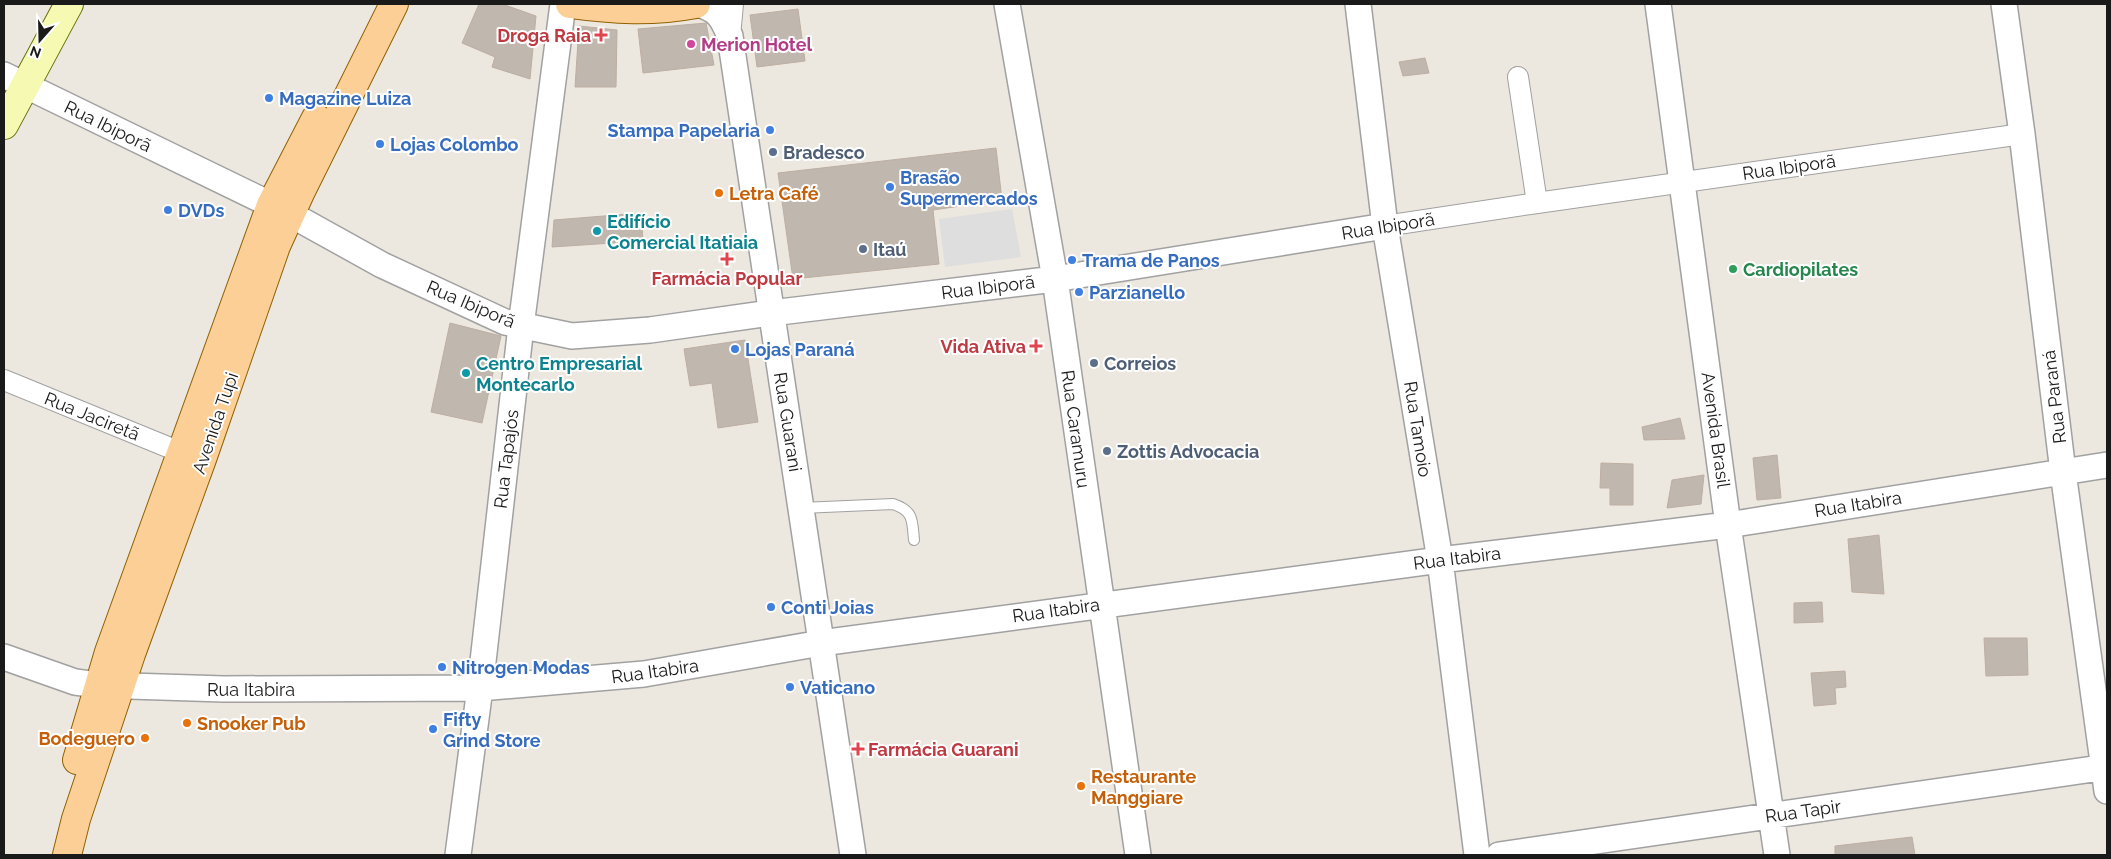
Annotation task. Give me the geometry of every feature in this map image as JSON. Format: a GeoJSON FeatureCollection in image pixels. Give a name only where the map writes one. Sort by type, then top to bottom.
{"type":"FeatureCollection","features":[{"type":"Feature","properties":{"kind":"main road"},"geometry":{"type":"LineString","coordinates":[[4,125],[14,80],[69,4]]}},
{"type":"Feature","properties":{"kind":"main road","name":"Avenida Tupi"},"geometry":{"type":"LineString","coordinates":[[67,855],[109,685],[180,452],[281,209],[375,4]]}},
{"type":"Feature","properties":{"kind":"main road","name":"Avenida Tupi"},"geometry":{"type":"LineString","coordinates":[[48,855],[109,685],[202,459],[276,246],[281,209],[394,4]]}},
{"type":"Feature","properties":{"kind":"main road"},"geometry":{"type":"LineString","coordinates":[[570,4],[610,10],[655,10],[697,4]]}},
{"type":"Feature","properties":{"kind":"street","name":"Rua Tapajós"},"geometry":{"type":"LineString","coordinates":[[458,855],[563,4]]}},
{"type":"Feature","properties":{"kind":"street","name":"Rua Guarani"},"geometry":{"type":"LineString","coordinates":[[697,4],[710,7],[719,14],[730,36],[853,855]]}},
{"type":"Feature","properties":{"kind":"street"},"geometry":{"type":"LineString","coordinates":[[730,36],[733,4]]}},
{"type":"Feature","properties":{"kind":"street","name":"Rua Caramuru"},"geometry":{"type":"LineString","coordinates":[[1007,4],[1055,280],[1138,855]]}},
{"type":"Feature","properties":{"kind":"street","name":"Rua Tamoio"},"geometry":{"type":"LineString","coordinates":[[1358,4],[1385,226],[1440,560],[1477,855]]}},
{"type":"Feature","properties":{"kind":"street","name":"Avenida Brasil"},"geometry":{"type":"LineString","coordinates":[[1658,4],[1728,525],[1777,855]]}},
{"type":"Feature","properties":{"kind":"street","name":"Rua Paraná"},"geometry":{"type":"LineString","coordinates":[[2004,4],[2022,134],[2063,472],[2106,775]]}},
{"type":"Feature","properties":{"kind":"street"},"geometry":{"type":"LineString","coordinates":[[1518,77],[1537,202]]}},
{"type":"Feature","properties":{"kind":"street","name":"Rua Ibiporã"},"geometry":{"type":"LineString","coordinates":[[14,80],[281,209],[382,265],[505,322],[572,336],[650,330],[771,313],[1055,280],[1537,202],[2022,134]]}},
{"type":"Feature","properties":{"kind":"street","name":"Rua Jaciretã"},"geometry":{"type":"LineString","coordinates":[[4,380],[180,452]]}},
{"type":"Feature","properties":{"kind":"street","name":"Rua Itabira"},"geometry":{"type":"LineString","coordinates":[[4,657],[75,682],[224,689],[480,688],[644,674],[821,643],[1101,604],[1728,525],[2107,465]]}},
{"type":"Feature","properties":{"kind":"street","name":"Rua Tapir"},"geometry":{"type":"LineString","coordinates":[[1499,855],[1771,816],[2106,775]]}},
{"type":"Feature","properties":{"kind":"lane"},"geometry":{"type":"LineString","coordinates":[[801,508],[893,504],[905,508],[912,518],[914,540]]}},
{"type":"Feature","properties":{"kind":"shaded area"},"geometry":{"type":"Polygon","coordinates":[[[1012,209],[1021,257],[945,267],[939,219],[1012,209]]]}},
{"type":"Feature","properties":{"kind":"building"},"geometry":{"type":"Polygon","coordinates":[[[479,4],[502,4],[536,16],[530,79],[492,67],[495,57],[462,43],[479,4]]]}},
{"type":"Feature","properties":{"kind":"building"},"geometry":{"type":"Polygon","coordinates":[[[798,9],[805,61],[757,67],[750,15],[798,9]]]}},
{"type":"Feature","properties":{"kind":"building"},"geometry":{"type":"Polygon","coordinates":[[[706,23],[714,65],[643,73],[638,29],[706,23]]]}},
{"type":"Feature","properties":{"kind":"building"},"geometry":{"type":"Polygon","coordinates":[[[579,26],[617,30],[616,87],[575,87],[579,26]]]}},
{"type":"Feature","properties":{"kind":"building"},"geometry":{"type":"Polygon","coordinates":[[[1425,58],[1429,73],[1403,76],[1399,62],[1425,58]]]}},
{"type":"Feature","properties":{"kind":"building","name":"Brasão Supermercados"},"geometry":{"type":"Polygon","coordinates":[[[996,148],[1002,200],[933,210],[939,264],[793,279],[778,173],[996,148]]]}},
{"type":"Feature","properties":{"kind":"building","name":"Edifício Comercial Itatiaia"},"geometry":{"type":"Polygon","coordinates":[[[641,213],[643,241],[552,247],[554,220],[641,213]]]}},
{"type":"Feature","properties":{"kind":"building","name":"Centro Empresarial Montecarlo"},"geometry":{"type":"Polygon","coordinates":[[[450,323],[501,336],[482,423],[431,412],[450,323]]]}},
{"type":"Feature","properties":{"kind":"building"},"geometry":{"type":"Polygon","coordinates":[[[745,340],[758,422],[718,428],[712,383],[690,386],[684,349],[745,340]]]}},
{"type":"Feature","properties":{"kind":"building"},"geometry":{"type":"Polygon","coordinates":[[[1680,418],[1685,439],[1644,440],[1642,427],[1680,418]]]}},
{"type":"Feature","properties":{"kind":"building"},"geometry":{"type":"Polygon","coordinates":[[[1777,455],[1781,498],[1757,500],[1753,458],[1777,455]]]}},
{"type":"Feature","properties":{"kind":"building"},"geometry":{"type":"Polygon","coordinates":[[[1601,463],[1633,464],[1633,505],[1610,505],[1610,488],[1600,488],[1601,463]]]}},
{"type":"Feature","properties":{"kind":"building"},"geometry":{"type":"Polygon","coordinates":[[[1704,475],[1701,504],[1667,508],[1672,480],[1704,475]]]}},
{"type":"Feature","properties":{"kind":"building"},"geometry":{"type":"Polygon","coordinates":[[[1879,535],[1884,594],[1852,592],[1848,539],[1879,535]]]}},
{"type":"Feature","properties":{"kind":"building"},"geometry":{"type":"Polygon","coordinates":[[[1822,602],[1823,622],[1794,623],[1794,603],[1822,602]]]}},
{"type":"Feature","properties":{"kind":"building"},"geometry":{"type":"Polygon","coordinates":[[[1984,638],[2027,638],[2028,675],[1986,676],[1984,638]]]}},
{"type":"Feature","properties":{"kind":"building"},"geometry":{"type":"Polygon","coordinates":[[[1845,671],[1846,687],[1835,688],[1836,704],[1814,706],[1811,673],[1845,671]]]}},
{"type":"Feature","properties":{"kind":"building"},"geometry":{"type":"Polygon","coordinates":[[[1912,837],[1915,855],[1835,855],[1835,846],[1912,837]]]}},
{"type":"Feature","properties":{"kind":"place","name":"Droga Raia"},"geometry":{"type":"Point","coordinates":[601,35]}},
{"type":"Feature","properties":{"kind":"place","name":"Merion Hotel"},"geometry":{"type":"Point","coordinates":[691,44]}},
{"type":"Feature","properties":{"kind":"place","name":"Magazine Luiza"},"geometry":{"type":"Point","coordinates":[269,98]}},
{"type":"Feature","properties":{"kind":"place","name":"Stampa Papelaria"},"geometry":{"type":"Point","coordinates":[770,130]}},
{"type":"Feature","properties":{"kind":"place","name":"Lojas Colombo"},"geometry":{"type":"Point","coordinates":[380,144]}},
{"type":"Feature","properties":{"kind":"place","name":"Bradesco"},"geometry":{"type":"Point","coordinates":[773,152]}},
{"type":"Feature","properties":{"kind":"place","name":"Brasão Supermercados"},"geometry":{"type":"Point","coordinates":[890,187]}},
{"type":"Feature","properties":{"kind":"place","name":"Letra Café"},"geometry":{"type":"Point","coordinates":[719,193]}},
{"type":"Feature","properties":{"kind":"place","name":"DVDs"},"geometry":{"type":"Point","coordinates":[168,210]}},
{"type":"Feature","properties":{"kind":"place","name":"Edifício Comercial Itatiaia"},"geometry":{"type":"Point","coordinates":[597,231]}},
{"type":"Feature","properties":{"kind":"place","name":"Itaú"},"geometry":{"type":"Point","coordinates":[863,249]}},
{"type":"Feature","properties":{"kind":"place","name":"Farmácia Popular"},"geometry":{"type":"Point","coordinates":[727,259]}},
{"type":"Feature","properties":{"kind":"place","name":"Trama de Panos"},"geometry":{"type":"Point","coordinates":[1072,260]}},
{"type":"Feature","properties":{"kind":"place","name":"Cardiopilates"},"geometry":{"type":"Point","coordinates":[1733,269]}},
{"type":"Feature","properties":{"kind":"place","name":"Parzianello"},"geometry":{"type":"Point","coordinates":[1079,292]}},
{"type":"Feature","properties":{"kind":"place","name":"Vida Ativa"},"geometry":{"type":"Point","coordinates":[1036,346]}},
{"type":"Feature","properties":{"kind":"place","name":"Lojas Paraná"},"geometry":{"type":"Point","coordinates":[735,349]}},
{"type":"Feature","properties":{"kind":"place","name":"Correios"},"geometry":{"type":"Point","coordinates":[1094,363]}},
{"type":"Feature","properties":{"kind":"place","name":"Centro Empresarial Montecarlo"},"geometry":{"type":"Point","coordinates":[466,373]}},
{"type":"Feature","properties":{"kind":"place","name":"Zottis Advocacia"},"geometry":{"type":"Point","coordinates":[1107,451]}},
{"type":"Feature","properties":{"kind":"place","name":"Conti Joias"},"geometry":{"type":"Point","coordinates":[771,607]}},
{"type":"Feature","properties":{"kind":"place","name":"Nitrogen Modas"},"geometry":{"type":"Point","coordinates":[442,667]}},
{"type":"Feature","properties":{"kind":"place","name":"Vaticano"},"geometry":{"type":"Point","coordinates":[790,687]}},
{"type":"Feature","properties":{"kind":"place","name":"Snooker Pub"},"geometry":{"type":"Point","coordinates":[187,723]}},
{"type":"Feature","properties":{"kind":"place","name":"Fifty Grind Store"},"geometry":{"type":"Point","coordinates":[433,729]}},
{"type":"Feature","properties":{"kind":"place","name":"Bodeguero"},"geometry":{"type":"Point","coordinates":[145,738]}},
{"type":"Feature","properties":{"kind":"place","name":"Farmácia Guarani"},"geometry":{"type":"Point","coordinates":[858,749]}},
{"type":"Feature","properties":{"kind":"place","name":"Restaurante Manggiare"},"geometry":{"type":"Point","coordinates":[1081,786]}}]}
